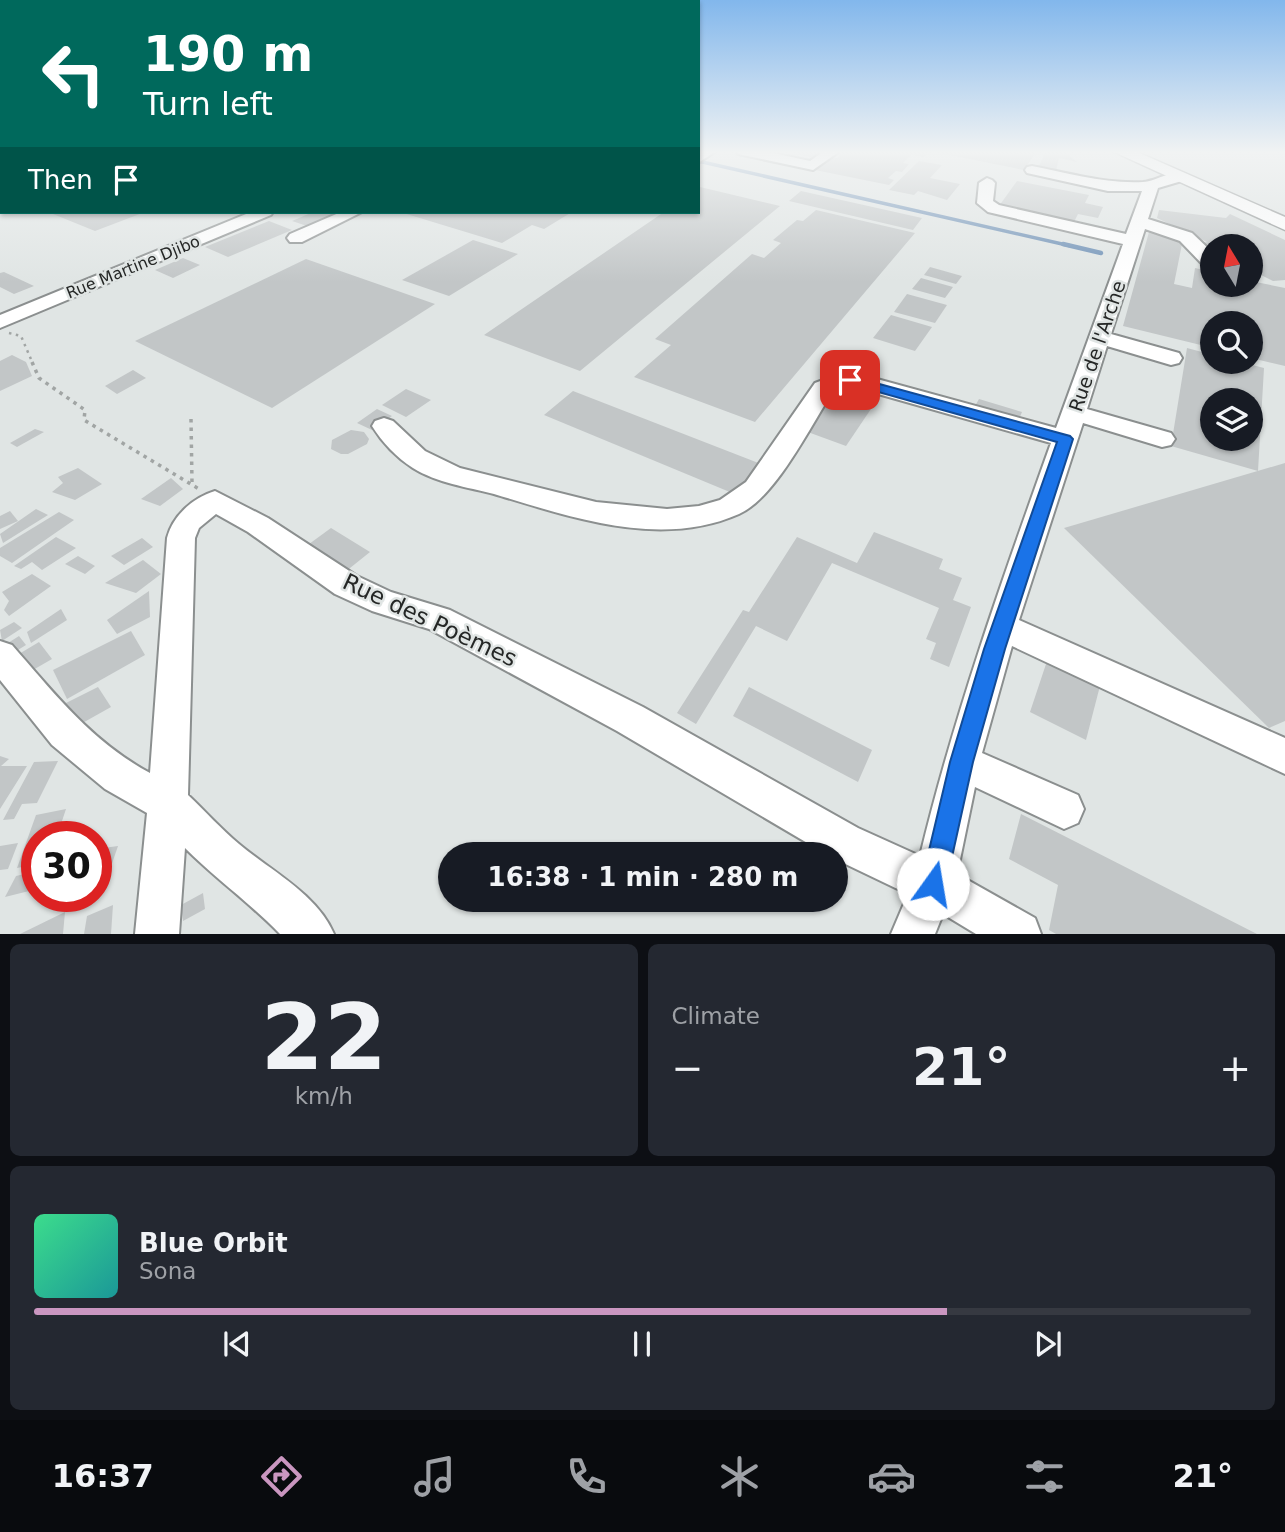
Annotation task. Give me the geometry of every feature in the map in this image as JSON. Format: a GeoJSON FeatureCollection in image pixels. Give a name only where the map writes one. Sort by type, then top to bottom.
{"type":"FeatureCollection","features":[{"type":"Feature","properties":{"kind":"main road"},"geometry":{"type":"LineString","coordinates":[[1219,195],[1285,224]]}},
{"type":"Feature","properties":{"kind":"street"},"geometry":{"type":"LineString","coordinates":[[986,195],[985,203],[994,209],[1136,232],[1186,237],[1200,251]]}},
{"type":"Feature","properties":{"kind":"street","name":"Rue de l'Arche"},"geometry":{"type":"LineString","coordinates":[[913,933],[933,884],[961,762],[1001,626],[1148,195]]}},
{"type":"Feature","properties":{"kind":"street","name":"Rue Martine Djibo"},"geometry":{"type":"LineString","coordinates":[[0,321],[260,214]]}},
{"type":"Feature","properties":{"kind":"street"},"geometry":{"type":"LineString","coordinates":[[296,238],[350,214]]}},
{"type":"Feature","properties":{"kind":"street"},"geometry":{"type":"LineString","coordinates":[[1100,337],[1171,358]]}},
{"type":"Feature","properties":{"kind":"street"},"geometry":{"type":"LineString","coordinates":[[384,426],[405,450],[429,466],[592,513],[677,518],[721,513],[743,501],[756,489],[823,388],[842,380],[858,381],[1070,426],[1162,439]]}},
{"type":"Feature","properties":{"kind":"street"},"geometry":{"type":"LineString","coordinates":[[156,933],[168,803],[182,529],[204,493]]}},
{"type":"Feature","properties":{"kind":"street","name":"Rue des Poèmes"},"geometry":{"type":"LineString","coordinates":[[204,493],[258,525],[346,585],[383,601],[439,619],[630,719],[844,842],[933,884]]}},
{"type":"Feature","properties":{"kind":"street"},"geometry":{"type":"LineString","coordinates":[[1001,626],[1285,756]]}},
{"type":"Feature","properties":{"kind":"street"},"geometry":{"type":"LineString","coordinates":[[0,655],[65,733],[86,752],[118,776],[168,803],[225,859],[275,898],[312,933]]}},
{"type":"Feature","properties":{"kind":"street"},"geometry":{"type":"LineString","coordinates":[[933,884],[1019,933]]}},
{"type":"Feature","properties":{"kind":"lane"},"geometry":{"type":"LineString","coordinates":[[961,762],[1063,809]]}},
{"type":"Feature","properties":{"kind":"path"},"geometry":{"type":"LineString","coordinates":[[0,331],[21,335],[39,378],[85,410],[84,419],[204,493]]}},
{"type":"Feature","properties":{"kind":"path"},"geometry":{"type":"LineString","coordinates":[[191,419],[204,493]]}},
{"type":"Feature","properties":{"kind":"building"},"geometry":{"type":"Polygon","coordinates":[[[700,195],[732,195],[780,206],[580,371],[484,335],[661,214],[700,214],[700,195]]]}},
{"type":"Feature","properties":{"kind":"building"},"geometry":{"type":"Polygon","coordinates":[[[797,195],[817,195],[922,218],[913,230],[789,201],[797,195]]]}},
{"type":"Feature","properties":{"kind":"building"},"geometry":{"type":"Polygon","coordinates":[[[930,195],[951,195],[947,200],[930,195]]]}},
{"type":"Feature","properties":{"kind":"building"},"geometry":{"type":"Polygon","coordinates":[[[1007,195],[1087,195],[1089,195],[1085,203],[1103,207],[1098,218],[1078,214],[1074,222],[999,206],[1007,195]]]}},
{"type":"Feature","properties":{"kind":"building"},"geometry":{"type":"Polygon","coordinates":[[[816,210],[915,233],[755,422],[634,377],[671,345],[655,339],[752,254],[764,258],[781,243],[773,240],[797,220],[803,221],[816,210]]]}},
{"type":"Feature","properties":{"kind":"building"},"geometry":{"type":"Polygon","coordinates":[[[1159,210],[1226,218],[1230,214],[1285,240],[1285,280],[1273,281],[1264,276],[1264,234],[1200,234],[1200,239],[1157,218],[1159,210]]]}},
{"type":"Feature","properties":{"kind":"building"},"geometry":{"type":"Polygon","coordinates":[[[53,214],[140,214],[95,231],[53,214]]]}},
{"type":"Feature","properties":{"kind":"building"},"geometry":{"type":"Polygon","coordinates":[[[308,214],[334,214],[307,226],[292,221],[308,214]]]}},
{"type":"Feature","properties":{"kind":"building"},"geometry":{"type":"Polygon","coordinates":[[[407,214],[569,214],[544,229],[532,225],[502,243],[407,214]]]}},
{"type":"Feature","properties":{"kind":"building"},"geometry":{"type":"Polygon","coordinates":[[[269,221],[292,230],[228,257],[205,247],[269,221]]]}},
{"type":"Feature","properties":{"kind":"building"},"geometry":{"type":"Polygon","coordinates":[[[1149,232],[1183,239],[1174,284],[1192,288],[1195,268],[1200,269],[1200,298],[1264,298],[1264,284],[1285,288],[1285,366],[1263,361],[1263,311],[1200,311],[1200,345],[1123,326],[1149,232]]]}},
{"type":"Feature","properties":{"kind":"building"},"geometry":{"type":"Polygon","coordinates":[[[473,240],[518,254],[449,296],[402,280],[473,240]]]}},
{"type":"Feature","properties":{"kind":"building"},"geometry":{"type":"Polygon","coordinates":[[[183,258],[200,265],[173,278],[155,270],[183,258]]]}},
{"type":"Feature","properties":{"kind":"building"},"geometry":{"type":"Polygon","coordinates":[[[306,259],[435,304],[272,408],[135,341],[306,259]]]}},
{"type":"Feature","properties":{"kind":"building"},"geometry":{"type":"Polygon","coordinates":[[[930,267],[962,276],[956,284],[924,275],[930,267]]]}},
{"type":"Feature","properties":{"kind":"building"},"geometry":{"type":"Polygon","coordinates":[[[4,272],[34,286],[14,294],[0,287],[0,273],[4,272]]]}},
{"type":"Feature","properties":{"kind":"building"},"geometry":{"type":"Polygon","coordinates":[[[921,278],[953,287],[945,298],[912,289],[921,278]]]}},
{"type":"Feature","properties":{"kind":"building"},"geometry":{"type":"Polygon","coordinates":[[[907,294],[947,305],[935,323],[894,312],[907,294]]]}},
{"type":"Feature","properties":{"kind":"building"},"geometry":{"type":"Polygon","coordinates":[[[891,315],[932,327],[915,351],[873,338],[891,315]]]}},
{"type":"Feature","properties":{"kind":"building"},"geometry":{"type":"Polygon","coordinates":[[[1187,348],[1200,352],[1200,374],[1263,374],[1264,368],[1263,388],[1200,388],[1200,451],[1259,451],[1258,471],[1171,446],[1187,348]]]}},
{"type":"Feature","properties":{"kind":"building"},"geometry":{"type":"Polygon","coordinates":[[[12,355],[26,362],[32,376],[0,391],[0,361],[12,355]]]}},
{"type":"Feature","properties":{"kind":"building"},"geometry":{"type":"Polygon","coordinates":[[[133,370],[146,378],[117,394],[105,386],[133,370]]]}},
{"type":"Feature","properties":{"kind":"building"},"geometry":{"type":"Polygon","coordinates":[[[840,384],[879,397],[846,446],[805,431],[840,384]]]}},
{"type":"Feature","properties":{"kind":"building"},"geometry":{"type":"Polygon","coordinates":[[[406,389],[431,400],[406,417],[382,405],[406,389]]]}},
{"type":"Feature","properties":{"kind":"building"},"geometry":{"type":"Polygon","coordinates":[[[573,391],[761,464],[737,495],[544,415],[573,391]]]}},
{"type":"Feature","properties":{"kind":"building"},"geometry":{"type":"Polygon","coordinates":[[[979,399],[1022,412],[1019,419],[975,406],[979,399]]]}},
{"type":"Feature","properties":{"kind":"building"},"geometry":{"type":"Polygon","coordinates":[[[377,409],[392,416],[372,430],[357,423],[377,409]]]}},
{"type":"Feature","properties":{"kind":"building"},"geometry":{"type":"Polygon","coordinates":[[[35,429],[44,432],[17,447],[10,443],[35,429]]]}},
{"type":"Feature","properties":{"kind":"building"},"geometry":{"type":"Polygon","coordinates":[[[351,430],[364,432],[369,439],[367,444],[348,454],[331,449],[332,440],[351,430]]]}},
{"type":"Feature","properties":{"kind":"building"},"geometry":{"type":"Polygon","coordinates":[[[1285,463],[1285,721],[1269,728],[1064,528],[1285,463]]]}},
{"type":"Feature","properties":{"kind":"building"},"geometry":{"type":"Polygon","coordinates":[[[78,468],[102,484],[75,500],[52,492],[63,483],[58,477],[78,468]]]}},
{"type":"Feature","properties":{"kind":"building"},"geometry":{"type":"Polygon","coordinates":[[[171,478],[183,489],[160,506],[141,499],[171,478]]]}},
{"type":"Feature","properties":{"kind":"building"},"geometry":{"type":"Polygon","coordinates":[[[36,509],[48,515],[3,543],[0,534],[36,509]]]}},
{"type":"Feature","properties":{"kind":"building"},"geometry":{"type":"Polygon","coordinates":[[[10,511],[18,521],[0,529],[0,516],[10,511]]]}},
{"type":"Feature","properties":{"kind":"building"},"geometry":{"type":"Polygon","coordinates":[[[59,512],[74,520],[12,563],[0,556],[0,548],[59,512]]]}},
{"type":"Feature","properties":{"kind":"building"},"geometry":{"type":"Polygon","coordinates":[[[331,528],[370,552],[345,572],[305,547],[331,528]]]}},
{"type":"Feature","properties":{"kind":"building"},"geometry":{"type":"Polygon","coordinates":[[[874,532],[943,559],[939,569],[962,578],[953,600],[971,607],[949,667],[930,659],[936,643],[926,639],[939,608],[832,563],[787,641],[756,626],[696,724],[677,713],[743,610],[749,612],[797,537],[857,563],[874,532]]]}},
{"type":"Feature","properties":{"kind":"building"},"geometry":{"type":"Polygon","coordinates":[[[56,537],[76,548],[42,570],[32,562],[21,569],[14,566],[56,537]]]}},
{"type":"Feature","properties":{"kind":"building"},"geometry":{"type":"Polygon","coordinates":[[[142,538],[153,547],[124,565],[111,556],[142,538]]]}},
{"type":"Feature","properties":{"kind":"building"},"geometry":{"type":"Polygon","coordinates":[[[78,556],[95,566],[85,574],[65,564],[78,556]]]}},
{"type":"Feature","properties":{"kind":"building"},"geometry":{"type":"Polygon","coordinates":[[[143,560],[161,574],[136,593],[105,583],[143,560]]]}},
{"type":"Feature","properties":{"kind":"building"},"geometry":{"type":"Polygon","coordinates":[[[32,574],[51,586],[9,616],[4,610],[9,601],[2,592],[32,574]]]}},
{"type":"Feature","properties":{"kind":"building"},"geometry":{"type":"Polygon","coordinates":[[[149,591],[150,617],[117,634],[107,620],[149,591]]]}},
{"type":"Feature","properties":{"kind":"building"},"geometry":{"type":"Polygon","coordinates":[[[61,609],[67,620],[31,643],[27,632],[61,609]]]}},
{"type":"Feature","properties":{"kind":"building"},"geometry":{"type":"Polygon","coordinates":[[[14,622],[22,628],[2,641],[0,630],[14,622]]]}},
{"type":"Feature","properties":{"kind":"building"},"geometry":{"type":"Polygon","coordinates":[[[131,631],[145,655],[67,699],[53,670],[131,631]]]}},
{"type":"Feature","properties":{"kind":"building"},"geometry":{"type":"Polygon","coordinates":[[[19,636],[26,645],[13,653],[8,643],[19,636]]]}},
{"type":"Feature","properties":{"kind":"building"},"geometry":{"type":"Polygon","coordinates":[[[39,642],[52,659],[26,674],[14,657],[39,642]]]}},
{"type":"Feature","properties":{"kind":"building"},"geometry":{"type":"Polygon","coordinates":[[[1048,658],[1101,682],[1086,740],[1030,712],[1048,658]]]}},
{"type":"Feature","properties":{"kind":"building"},"geometry":{"type":"Polygon","coordinates":[[[98,687],[111,707],[70,730],[64,704],[98,687]]]}},
{"type":"Feature","properties":{"kind":"building"},"geometry":{"type":"Polygon","coordinates":[[[749,687],[872,750],[858,782],[733,716],[749,687]]]}},
{"type":"Feature","properties":{"kind":"building"},"geometry":{"type":"Polygon","coordinates":[[[0,756],[9,759],[1,766],[27,766],[0,809],[0,756]]]}},
{"type":"Feature","properties":{"kind":"building"},"geometry":{"type":"Polygon","coordinates":[[[58,761],[37,803],[22,804],[14,819],[3,820],[34,762],[58,761]]]}},
{"type":"Feature","properties":{"kind":"building"},"geometry":{"type":"Polygon","coordinates":[[[66,809],[62,821],[34,821],[36,815],[66,809]]]}},
{"type":"Feature","properties":{"kind":"building"},"geometry":{"type":"Polygon","coordinates":[[[1021,814],[1257,934],[1056,934],[1049,930],[1058,885],[1009,859],[1021,814]]]}},
{"type":"Feature","properties":{"kind":"building"},"geometry":{"type":"Polygon","coordinates":[[[18,843],[8,869],[0,870],[0,846],[18,843]]]}},
{"type":"Feature","properties":{"kind":"building"},"geometry":{"type":"Polygon","coordinates":[[[118,846],[112,864],[112,847],[118,846]]]}},
{"type":"Feature","properties":{"kind":"building"},"geometry":{"type":"Polygon","coordinates":[[[21,875],[21,893],[5,897],[16,876],[21,875]]]}},
{"type":"Feature","properties":{"kind":"building"},"geometry":{"type":"Polygon","coordinates":[[[203,893],[205,909],[183,921],[181,905],[203,893]]]}},
{"type":"Feature","properties":{"kind":"building"},"geometry":{"type":"Polygon","coordinates":[[[113,905],[111,934],[84,934],[87,916],[96,912],[112,912],[113,905]]]}},
{"type":"Feature","properties":{"kind":"building"},"geometry":{"type":"Polygon","coordinates":[[[65,912],[63,934],[20,934],[65,912]]]}},
{"type":"Feature","properties":{"kind":"waterway"},"geometry":{"type":"LineString","coordinates":[[845,195],[1071,246]]}},
{"type":"Feature","properties":{"kind":"waterway"},"geometry":{"type":"LineString","coordinates":[[1063,244],[1101,253]]}},
{"type":"Feature","properties":{"kind":"route"},"geometry":{"type":"LineString","coordinates":[[850,380],[1065,439],[1001,626],[961,762],[933,884]]}}]}
